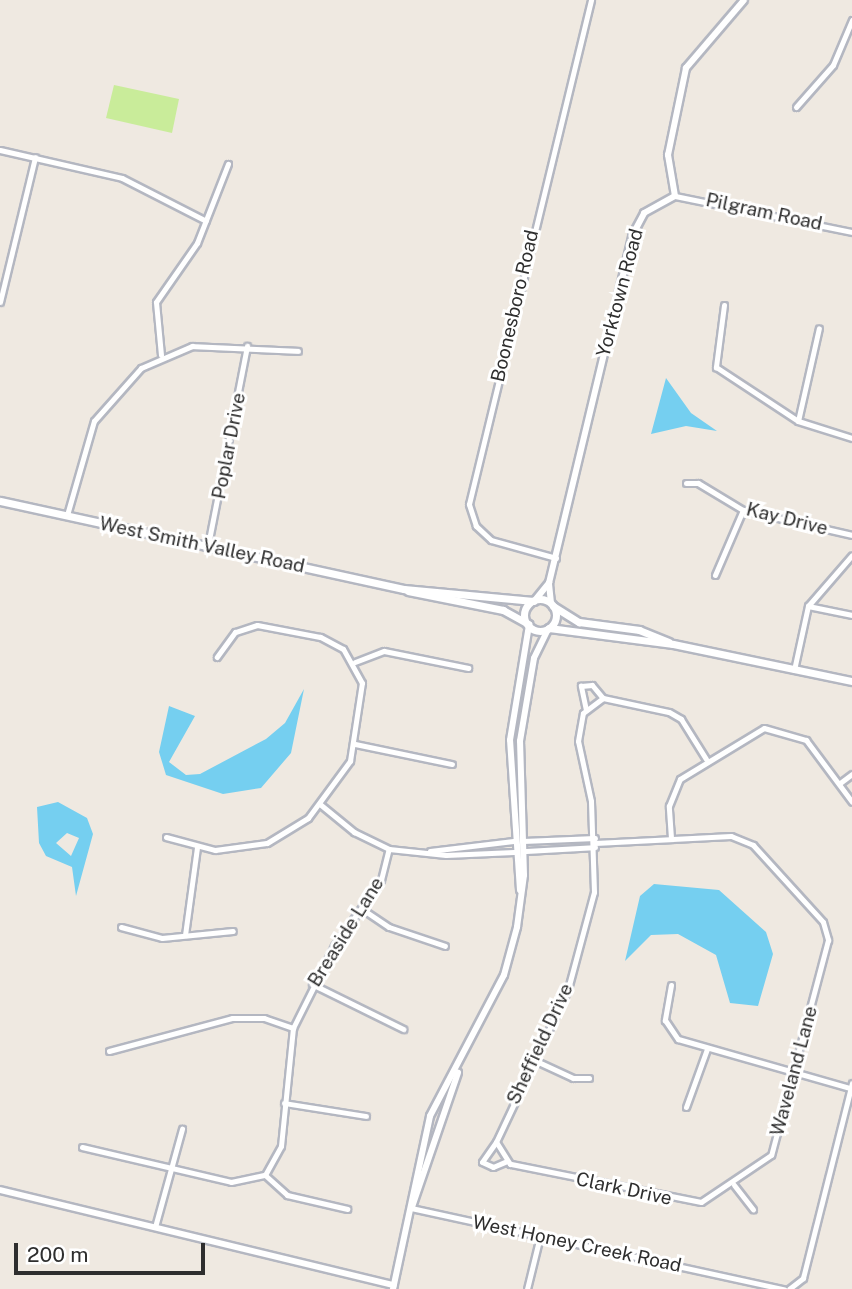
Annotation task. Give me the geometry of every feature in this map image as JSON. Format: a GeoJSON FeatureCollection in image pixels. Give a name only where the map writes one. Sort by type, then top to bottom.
{"type":"FeatureCollection","features":[{"type":"Feature","properties":{"kind":"main road","name":"West Smith Valley Road"},"geometry":{"type":"LineString","coordinates":[[0,501],[404,589],[448,604],[503,610],[528,625],[548,628]]}},
{"type":"Feature","properties":{"kind":"main road","name":"West Smith Valley Road"},"geometry":{"type":"LineString","coordinates":[[404,589],[535,600],[552,604]]}},
{"type":"Feature","properties":{"kind":"main road"},"geometry":{"type":"LineString","coordinates":[[528,625],[525,613],[535,600]]}},
{"type":"Feature","properties":{"kind":"main road"},"geometry":{"type":"LineString","coordinates":[[673,644],[639,630],[579,622],[552,604],[548,628],[673,644],[852,681]]}},
{"type":"Feature","properties":{"kind":"street","name":"Boonesboro Road"},"geometry":{"type":"LineString","coordinates":[[556,558],[491,540],[476,526],[469,504],[591,0]]}},
{"type":"Feature","properties":{"kind":"street"},"geometry":{"type":"LineString","coordinates":[[675,196],[668,155],[686,68],[744,0]]}},
{"type":"Feature","properties":{"kind":"street"},"geometry":{"type":"LineString","coordinates":[[796,107],[833,65],[852,20]]}},
{"type":"Feature","properties":{"kind":"street"},"geometry":{"type":"LineString","coordinates":[[0,150],[122,178],[206,221]]}},
{"type":"Feature","properties":{"kind":"street"},"geometry":{"type":"LineString","coordinates":[[0,302],[35,157]]}},
{"type":"Feature","properties":{"kind":"street"},"geometry":{"type":"LineString","coordinates":[[161,355],[156,302],[206,221],[228,163]]}},
{"type":"Feature","properties":{"kind":"street","name":"Yorktown Road"},"geometry":{"type":"LineString","coordinates":[[535,600],[548,583],[556,558],[632,236],[644,213],[675,196]]}},
{"type":"Feature","properties":{"kind":"street","name":"Pilgram Road"},"geometry":{"type":"LineString","coordinates":[[675,196],[852,232]]}},
{"type":"Feature","properties":{"kind":"street"},"geometry":{"type":"LineString","coordinates":[[724,305],[716,367],[798,421],[852,438]]}},
{"type":"Feature","properties":{"kind":"street"},"geometry":{"type":"LineString","coordinates":[[798,421],[819,328]]}},
{"type":"Feature","properties":{"kind":"street"},"geometry":{"type":"LineString","coordinates":[[67,515],[97,414],[121,385],[161,355],[192,346],[247,346],[298,351]]}},
{"type":"Feature","properties":{"kind":"street","name":"Poplar Drive"},"geometry":{"type":"LineString","coordinates":[[208,545],[247,346]]}},
{"type":"Feature","properties":{"kind":"street","name":"Kay Drive"},"geometry":{"type":"LineString","coordinates":[[686,483],[698,483],[743,510],[852,535]]}},
{"type":"Feature","properties":{"kind":"street"},"geometry":{"type":"LineString","coordinates":[[715,575],[743,510]]}},
{"type":"Feature","properties":{"kind":"street"},"geometry":{"type":"LineString","coordinates":[[794,670],[808,606],[852,555]]}},
{"type":"Feature","properties":{"kind":"street","name":"Yorktown Road"},"geometry":{"type":"LineString","coordinates":[[548,583],[552,604]]}},
{"type":"Feature","properties":{"kind":"street"},"geometry":{"type":"LineString","coordinates":[[808,606],[852,615]]}},
{"type":"Feature","properties":{"kind":"street"},"geometry":{"type":"LineString","coordinates":[[166,837],[197,847],[267,843],[321,805],[355,744],[362,683],[355,662],[327,639],[257,625],[235,632],[217,657]]}},
{"type":"Feature","properties":{"kind":"street"},"geometry":{"type":"LineString","coordinates":[[521,892],[513,841],[510,740],[528,625]]}},
{"type":"Feature","properties":{"kind":"street"},"geometry":{"type":"LineString","coordinates":[[0,1190],[393,1287],[411,1208],[458,1070],[504,975],[521,892],[524,851],[520,741],[534,658],[548,628]]}},
{"type":"Feature","properties":{"kind":"street"},"geometry":{"type":"LineString","coordinates":[[355,662],[384,651],[468,668]]}},
{"type":"Feature","properties":{"kind":"street","name":"Sheffield Drive"},"geometry":{"type":"LineString","coordinates":[[509,1163],[482,1162],[496,1142],[572,974],[594,892],[595,842],[578,741],[584,711],[581,686],[592,685],[603,698]]}},
{"type":"Feature","properties":{"kind":"street"},"geometry":{"type":"LineString","coordinates":[[584,711],[603,698],[673,714],[706,759]]}},
{"type":"Feature","properties":{"kind":"street"},"geometry":{"type":"LineString","coordinates":[[523,841],[595,842],[671,838],[671,790],[706,759],[764,728],[780,729],[806,740],[852,802]]}},
{"type":"Feature","properties":{"kind":"street"},"geometry":{"type":"LineString","coordinates":[[355,744],[452,764]]}},
{"type":"Feature","properties":{"kind":"street"},"geometry":{"type":"LineString","coordinates":[[840,783],[852,774]]}},
{"type":"Feature","properties":{"kind":"street"},"geometry":{"type":"LineString","coordinates":[[321,805],[354,832],[389,849],[514,852]]}},
{"type":"Feature","properties":{"kind":"street","name":"Waveland Lane"},"geometry":{"type":"LineString","coordinates":[[671,838],[732,836],[753,845],[823,922],[828,940],[771,1156],[734,1185]]}},
{"type":"Feature","properties":{"kind":"street"},"geometry":{"type":"LineString","coordinates":[[428,852],[513,841]]}},
{"type":"Feature","properties":{"kind":"street"},"geometry":{"type":"LineString","coordinates":[[524,851],[595,842]]}},
{"type":"Feature","properties":{"kind":"street"},"geometry":{"type":"LineString","coordinates":[[185,935],[197,847]]}},
{"type":"Feature","properties":{"kind":"street","name":"Breaside Lane"},"geometry":{"type":"LineString","coordinates":[[265,1175],[281,1146],[293,1028],[312,984],[381,880],[389,849]]}},
{"type":"Feature","properties":{"kind":"street"},"geometry":{"type":"LineString","coordinates":[[362,909],[389,927],[444,946]]}},
{"type":"Feature","properties":{"kind":"street"},"geometry":{"type":"LineString","coordinates":[[121,927],[162,938],[233,931]]}},
{"type":"Feature","properties":{"kind":"street"},"geometry":{"type":"LineString","coordinates":[[312,984],[403,1029]]}},
{"type":"Feature","properties":{"kind":"street"},"geometry":{"type":"LineString","coordinates":[[671,985],[668,1031],[707,1049],[851,1086]]}},
{"type":"Feature","properties":{"kind":"street"},"geometry":{"type":"LineString","coordinates":[[109,1051],[232,1018],[264,1018],[293,1028]]}},
{"type":"Feature","properties":{"kind":"street"},"geometry":{"type":"LineString","coordinates":[[686,1107],[707,1049]]}},
{"type":"Feature","properties":{"kind":"street"},"geometry":{"type":"LineString","coordinates":[[534,1060],[573,1078],[589,1078]]}},
{"type":"Feature","properties":{"kind":"street","name":"West Honey Creek Road"},"geometry":{"type":"LineString","coordinates":[[411,1208],[786,1289],[797,1286],[851,1086]]}},
{"type":"Feature","properties":{"kind":"street"},"geometry":{"type":"LineString","coordinates":[[284,1103],[366,1116]]}},
{"type":"Feature","properties":{"kind":"street"},"geometry":{"type":"LineString","coordinates":[[155,1227],[168,1167],[182,1129]]}},
{"type":"Feature","properties":{"kind":"street"},"geometry":{"type":"LineString","coordinates":[[496,1142],[509,1163]]}},
{"type":"Feature","properties":{"kind":"street"},"geometry":{"type":"LineString","coordinates":[[82,1147],[231,1182],[265,1175],[287,1195],[347,1209]]}},
{"type":"Feature","properties":{"kind":"street","name":"Clark Drive"},"geometry":{"type":"LineString","coordinates":[[509,1163],[691,1203],[734,1185]]}},
{"type":"Feature","properties":{"kind":"street"},"geometry":{"type":"LineString","coordinates":[[734,1185],[753,1209]]}},
{"type":"Feature","properties":{"kind":"street"},"geometry":{"type":"LineString","coordinates":[[527,1289],[540,1236]]}},
{"type":"Feature","properties":{"kind":"green space"},"geometry":{"type":"Polygon","coordinates":[[[114,85],[179,99],[172,133],[106,118],[114,85]]]}},
{"type":"Feature","properties":{"kind":"water"},"geometry":{"type":"Polygon","coordinates":[[[666,378],[691,413],[717,431],[686,426],[651,434],[666,378]]]}},
{"type":"Feature","properties":{"kind":"water"},"geometry":{"type":"Polygon","coordinates":[[[304,689],[291,753],[261,788],[223,794],[166,775],[159,752],[169,706],[195,716],[169,762],[186,775],[200,774],[266,739],[285,723],[304,689]]]}},
{"type":"Feature","properties":{"kind":"water"},"geometry":{"type":"Polygon","coordinates":[[[58,802],[87,818],[93,834],[76,896],[72,867],[46,856],[39,843],[37,807],[58,802]],[[67,833],[56,843],[71,856],[79,838],[67,833]]]}},
{"type":"Feature","properties":{"kind":"water"},"geometry":{"type":"Polygon","coordinates":[[[654,884],[719,890],[766,932],[773,954],[758,1006],[730,1003],[716,955],[678,934],[651,935],[625,961],[640,896],[654,884]]]}}]}
